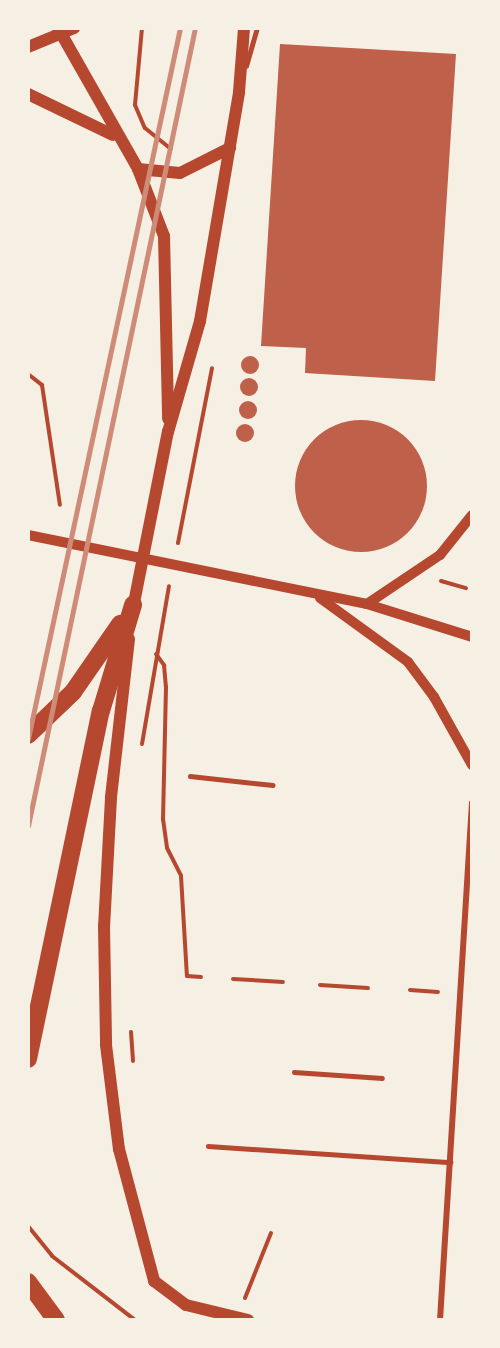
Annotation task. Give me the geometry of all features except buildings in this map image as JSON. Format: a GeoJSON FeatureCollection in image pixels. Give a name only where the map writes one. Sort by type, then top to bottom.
{"type":"FeatureCollection","features":[{"type":"Feature","properties":{"kind":"highway"},"geometry":{"type":"LineString","coordinates":[[28,735],[73,692],[133,605]]}},
{"type":"Feature","properties":{"kind":"highway"},"geometry":{"type":"LineString","coordinates":[[28,1059],[101,711],[133,605]]}},
{"type":"Feature","properties":{"kind":"highway"},"geometry":{"type":"LineString","coordinates":[[28,1282],[56,1320]]}},
{"type":"Feature","properties":{"kind":"main road"},"geometry":{"type":"LineString","coordinates":[[28,47],[60,31],[74,28]]}},
{"type":"Feature","properties":{"kind":"main road"},"geometry":{"type":"LineString","coordinates":[[243,1317],[186,1305],[154,1281],[119,1149],[106,1045],[104,926],[111,798],[133,605],[168,432],[200,321],[239,92],[244,28]]}},
{"type":"Feature","properties":{"kind":"main road"},"geometry":{"type":"LineString","coordinates":[[60,31],[116,137],[138,169],[164,236],[167,258],[168,432]]}},
{"type":"Feature","properties":{"kind":"main road"},"geometry":{"type":"LineString","coordinates":[[28,94],[116,137]]}},
{"type":"Feature","properties":{"kind":"main road"},"geometry":{"type":"LineString","coordinates":[[138,169],[180,173],[230,148]]}},
{"type":"Feature","properties":{"kind":"street"},"geometry":{"type":"LineString","coordinates":[[367,604],[440,555],[471,515]]}},
{"type":"Feature","properties":{"kind":"street"},"geometry":{"type":"LineString","coordinates":[[28,535],[367,604],[471,637]]}},
{"type":"Feature","properties":{"kind":"street"},"geometry":{"type":"LineString","coordinates":[[315,594],[408,662],[434,697],[471,765]]}},
{"type":"Feature","properties":{"kind":"street"},"geometry":{"type":"LineString","coordinates":[[440,1320],[471,802]]}},
{"type":"Feature","properties":{"kind":"lane"},"geometry":{"type":"LineString","coordinates":[[239,92],[257,28]]}},
{"type":"Feature","properties":{"kind":"lane"},"geometry":{"type":"LineString","coordinates":[[190,776],[273,785]]}},
{"type":"Feature","properties":{"kind":"lane"},"geometry":{"type":"LineString","coordinates":[[294,1072],[382,1078]]}},
{"type":"Feature","properties":{"kind":"lane"},"geometry":{"type":"LineString","coordinates":[[208,1146],[450,1162]]}},
{"type":"Feature","properties":{"kind":"path"},"geometry":{"type":"LineString","coordinates":[[141,28],[144,50],[134,89],[139,118],[180,155]]}},
{"type":"Feature","properties":{"kind":"path"},"geometry":{"type":"LineString","coordinates":[[28,374],[42,385],[60,505]]}},
{"type":"Feature","properties":{"kind":"path"},"geometry":{"type":"LineString","coordinates":[[432,578],[466,588]]}},
{"type":"Feature","properties":{"kind":"path"},"geometry":{"type":"LineString","coordinates":[[142,748],[162,623]]}},
{"type":"Feature","properties":{"kind":"path"},"geometry":{"type":"LineString","coordinates":[[156,653],[165,665],[163,819],[167,848],[181,876],[188,976],[201,977]]}},
{"type":"Feature","properties":{"kind":"path"},"geometry":{"type":"LineString","coordinates":[[233,979],[283,982]]}},
{"type":"Feature","properties":{"kind":"path"},"geometry":{"type":"LineString","coordinates":[[320,985],[368,988]]}},
{"type":"Feature","properties":{"kind":"path"},"geometry":{"type":"LineString","coordinates":[[410,990],[438,992]]}},
{"type":"Feature","properties":{"kind":"path"},"geometry":{"type":"LineString","coordinates":[[130,1023],[134,1069]]}},
{"type":"Feature","properties":{"kind":"path"},"geometry":{"type":"LineString","coordinates":[[28,1226],[52,1256],[135,1320]]}},
{"type":"Feature","properties":{"kind":"path"},"geometry":{"type":"LineString","coordinates":[[243,1317],[246,1298],[272,1233]]}},
{"type":"Feature","properties":{"kind":"path"},"geometry":{"type":"LineString","coordinates":[[237,1295],[246,1298]]}},
{"type":"Feature","properties":{"kind":"railway"},"geometry":{"type":"LineString","coordinates":[[28,739],[180,28]]}},
{"type":"Feature","properties":{"kind":"railway"},"geometry":{"type":"LineString","coordinates":[[28,826],[195,28]]}}]}
